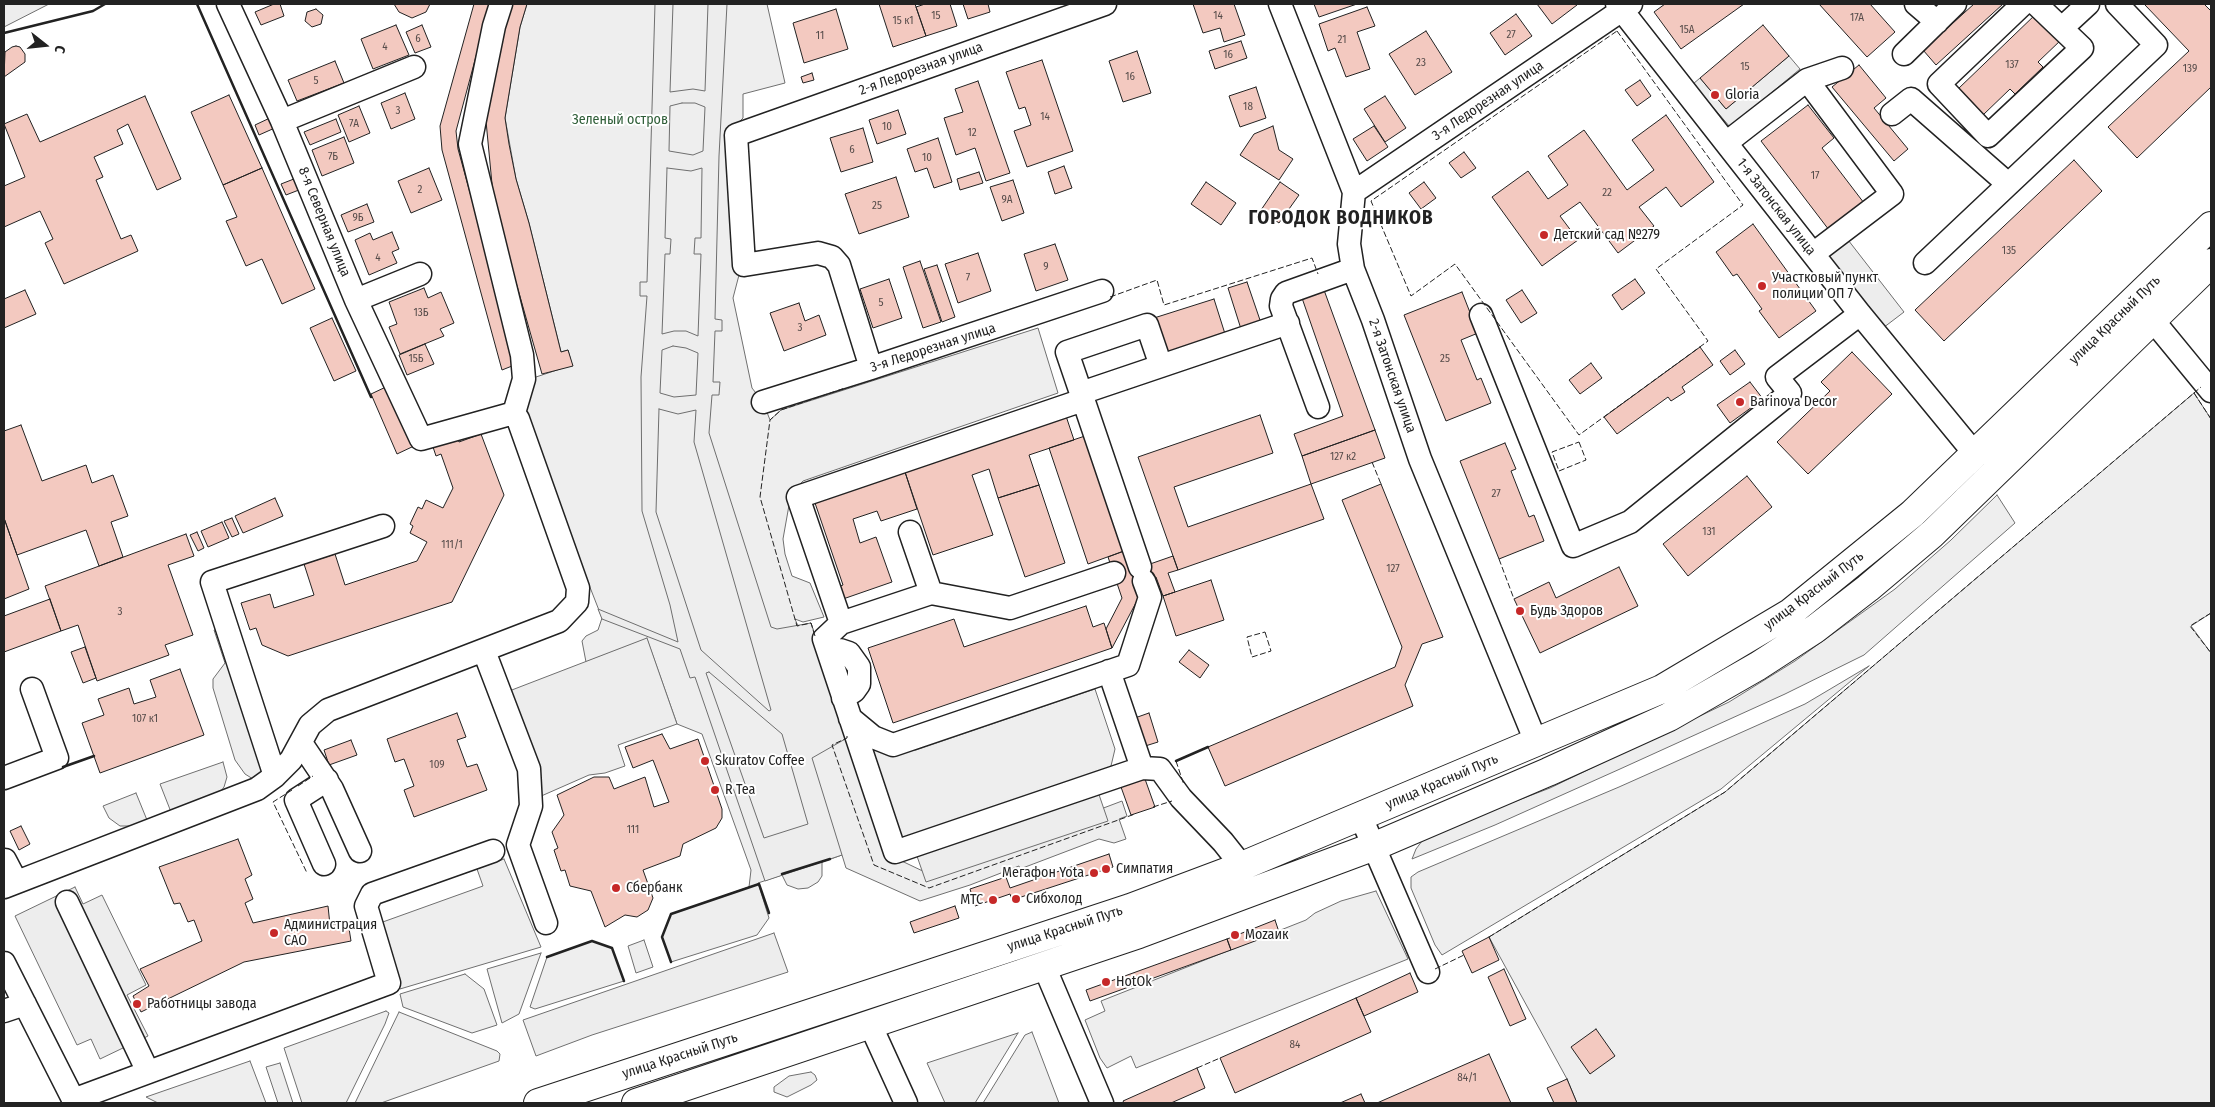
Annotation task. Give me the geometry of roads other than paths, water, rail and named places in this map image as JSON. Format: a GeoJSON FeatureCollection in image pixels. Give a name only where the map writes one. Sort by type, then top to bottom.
{"type":"FeatureCollection","features":[{"type":"Feature","properties":{"kind":"main road","name":"улица Красный Путь"},"geometry":{"type":"LineString","coordinates":[[636,1103],[1139,934],[1375,846],[1548,772],[1669,717],[1758,666],[1815,629],[1868,588],[1932,534],[1993,476],[2145,310],[2211,226]]}},
{"type":"Feature","properties":{"kind":"main road","name":"улица Красный Путь"},"geometry":{"type":"LineString","coordinates":[[538,1103],[1130,908],[1242,866],[1662,689],[1790,613],[1846,570],[1912,514],[1975,454],[2145,310],[2211,263]]}},
{"type":"Feature","properties":{"kind":"main road"},"geometry":{"type":"LineString","coordinates":[[1975,454],[1993,476]]}},
{"type":"Feature","properties":{"kind":"street","name":"8-я Северная улица"},"geometry":{"type":"LineString","coordinates":[[228,4],[282,121],[356,300],[421,439],[514,413]]}},
{"type":"Feature","properties":{"kind":"street"},"geometry":{"type":"LineString","coordinates":[[5,860],[7,884],[257,789],[275,776],[291,760],[310,725],[328,710],[559,621],[577,602],[578,588],[514,413],[524,379],[522,355],[470,144],[494,26],[501,4]]}},
{"type":"Feature","properties":{"kind":"street","name":"2-я Ледорезная улица"},"geometry":{"type":"LineString","coordinates":[[871,368],[840,265],[832,257],[818,253],[744,265],[736,135],[1105,4]]}},
{"type":"Feature","properties":{"kind":"street","name":"2-я Затонская улица"},"geometry":{"type":"LineString","coordinates":[[1280,4],[1354,192],[1349,244],[1353,269],[1373,320],[1420,459],[1536,742]]}},
{"type":"Feature","properties":{"kind":"street"},"geometry":{"type":"LineString","coordinates":[[1916,4],[1936,22]]}},
{"type":"Feature","properties":{"kind":"street"},"geometry":{"type":"LineString","coordinates":[[1904,54],[1955,4]]}},
{"type":"Feature","properties":{"kind":"street"},"geometry":{"type":"LineString","coordinates":[[2024,4],[1939,84],[1988,136],[2082,48],[2036,4]]}},
{"type":"Feature","properties":{"kind":"street"},"geometry":{"type":"LineString","coordinates":[[2062,28],[2088,4]]}},
{"type":"Feature","properties":{"kind":"street"},"geometry":{"type":"LineString","coordinates":[[1925,264],[2156,45],[2117,4]]}},
{"type":"Feature","properties":{"kind":"street","name":"3-я Ледорезная улица"},"geometry":{"type":"LineString","coordinates":[[1354,192],[1623,6]]}},
{"type":"Feature","properties":{"kind":"street","name":"1-я Затонская улица"},"geometry":{"type":"LineString","coordinates":[[1623,6],[1726,143],[1860,314],[1975,454]]}},
{"type":"Feature","properties":{"kind":"street"},"geometry":{"type":"LineString","coordinates":[[282,121],[414,67]]}},
{"type":"Feature","properties":{"kind":"street"},"geometry":{"type":"LineString","coordinates":[[1726,143],[1807,80],[1842,68]]}},
{"type":"Feature","properties":{"kind":"street"},"geometry":{"type":"LineString","coordinates":[[1807,80],[1892,194],[1813,254]]}},
{"type":"Feature","properties":{"kind":"street"},"geometry":{"type":"LineString","coordinates":[[1892,114],[1910,99],[2008,184]]}},
{"type":"Feature","properties":{"kind":"street"},"geometry":{"type":"LineString","coordinates":[[1318,407],[1281,306],[1282,299],[1286,293],[1353,269]]}},
{"type":"Feature","properties":{"kind":"street"},"geometry":{"type":"LineString","coordinates":[[356,300],[420,274]]}},
{"type":"Feature","properties":{"kind":"street","name":"3-я Ледорезная улица"},"geometry":{"type":"LineString","coordinates":[[762,402],[1102,292]]}},
{"type":"Feature","properties":{"kind":"street"},"geometry":{"type":"LineString","coordinates":[[2145,310],[2211,392]]}},
{"type":"Feature","properties":{"kind":"street"},"geometry":{"type":"LineString","coordinates":[[1481,315],[1573,546],[1630,522],[1790,393],[1777,377],[1860,314]]}},
{"type":"Feature","properties":{"kind":"street"},"geometry":{"type":"LineString","coordinates":[[841,623],[798,496],[1082,397],[1161,366],[1288,323]]}},
{"type":"Feature","properties":{"kind":"street"},"geometry":{"type":"LineString","coordinates":[[847,708],[873,737],[893,745],[1128,665],[1150,597],[1133,571],[1067,352],[1147,325],[1161,366]]}},
{"type":"Feature","properties":{"kind":"street"},"geometry":{"type":"LineString","coordinates":[[275,776],[212,582],[383,526]]}},
{"type":"Feature","properties":{"kind":"street"},"geometry":{"type":"LineString","coordinates":[[910,532],[931,593]]}},
{"type":"Feature","properties":{"kind":"street"},"geometry":{"type":"LineString","coordinates":[[1133,571],[1010,608],[931,593],[841,623],[824,639],[828,651],[840,650],[849,653],[859,666],[861,675],[859,684],[847,708],[895,852],[1142,768],[1160,769],[1181,798],[1223,842],[1242,866]]}},
{"type":"Feature","properties":{"kind":"street"},"geometry":{"type":"LineString","coordinates":[[484,651],[529,769],[531,806],[518,845],[546,923]]}},
{"type":"Feature","properties":{"kind":"street"},"geometry":{"type":"LineString","coordinates":[[1109,671],[1142,768]]}},
{"type":"Feature","properties":{"kind":"street"},"geometry":{"type":"LineString","coordinates":[[4,778],[57,758],[32,689]]}},
{"type":"Feature","properties":{"kind":"street"},"geometry":{"type":"LineString","coordinates":[[301,743],[327,780],[360,851]]}},
{"type":"Feature","properties":{"kind":"street"},"geometry":{"type":"LineString","coordinates":[[324,864],[296,800],[327,780]]}},
{"type":"Feature","properties":{"kind":"street"},"geometry":{"type":"LineString","coordinates":[[1360,816],[1375,846],[1428,972]]}},
{"type":"Feature","properties":{"kind":"street"},"geometry":{"type":"LineString","coordinates":[[4,963],[74,1101],[389,983],[366,906],[372,894],[493,851]]}},
{"type":"Feature","properties":{"kind":"street"},"geometry":{"type":"LineString","coordinates":[[67,902],[140,1051],[148,1072]]}},
{"type":"Feature","properties":{"kind":"street"},"geometry":{"type":"LineString","coordinates":[[1044,966],[1102,1103]]}},
{"type":"Feature","properties":{"kind":"street"},"geometry":{"type":"LineString","coordinates":[[4,1011],[25,1004]]}},
{"type":"Feature","properties":{"kind":"street"},"geometry":{"type":"LineString","coordinates":[[870,1024],[906,1103]]}},
{"type":"Feature","properties":{"kind":"place","name":"Gloria"},"geometry":{"type":"Point","coordinates":[1715,95]}},
{"type":"Feature","properties":{"kind":"place","name":"Детский сад №279"},"geometry":{"type":"Point","coordinates":[1544,235]}},
{"type":"Feature","properties":{"kind":"place","name":"Участковый пункт полиции ОП 7"},"geometry":{"type":"Point","coordinates":[1762,286]}},
{"type":"Feature","properties":{"kind":"place","name":"Barinova Decor"},"geometry":{"type":"Point","coordinates":[1740,402]}},
{"type":"Feature","properties":{"kind":"place","name":"Будь Здоров"},"geometry":{"type":"Point","coordinates":[1520,611]}},
{"type":"Feature","properties":{"kind":"place","name":"Skuratov Coffee"},"geometry":{"type":"Point","coordinates":[705,761]}},
{"type":"Feature","properties":{"kind":"place","name":"R Tea"},"geometry":{"type":"Point","coordinates":[715,790]}},
{"type":"Feature","properties":{"kind":"place","name":"Симпатия"},"geometry":{"type":"Point","coordinates":[1106,869]}},
{"type":"Feature","properties":{"kind":"place","name":"Мегафон Yota"},"geometry":{"type":"Point","coordinates":[1094,873]}},
{"type":"Feature","properties":{"kind":"place","name":"Сбербанк"},"geometry":{"type":"Point","coordinates":[616,888]}},
{"type":"Feature","properties":{"kind":"place","name":"Сибхолод"},"geometry":{"type":"Point","coordinates":[1016,899]}},
{"type":"Feature","properties":{"kind":"place","name":"МТС"},"geometry":{"type":"Point","coordinates":[993,900]}},
{"type":"Feature","properties":{"kind":"place","name":"Администрация САО"},"geometry":{"type":"Point","coordinates":[274,933]}},
{"type":"Feature","properties":{"kind":"place","name":"Mozaик"},"geometry":{"type":"Point","coordinates":[1235,935]}},
{"type":"Feature","properties":{"kind":"place","name":"HotOk"},"geometry":{"type":"Point","coordinates":[1106,982]}},
{"type":"Feature","properties":{"kind":"place","name":"Работницы завода"},"geometry":{"type":"Point","coordinates":[137,1004]}},
{"type":"Feature","properties":{"kind":"district","name":"ГОРОДОК ВОДНИКОВ"},"geometry":{"type":"Point","coordinates":[1341,219]}},
{"type":"Feature","properties":{"kind":"park label","name":"Зеленый остров"},"geometry":{"type":"Point","coordinates":[620,120]}}]}
